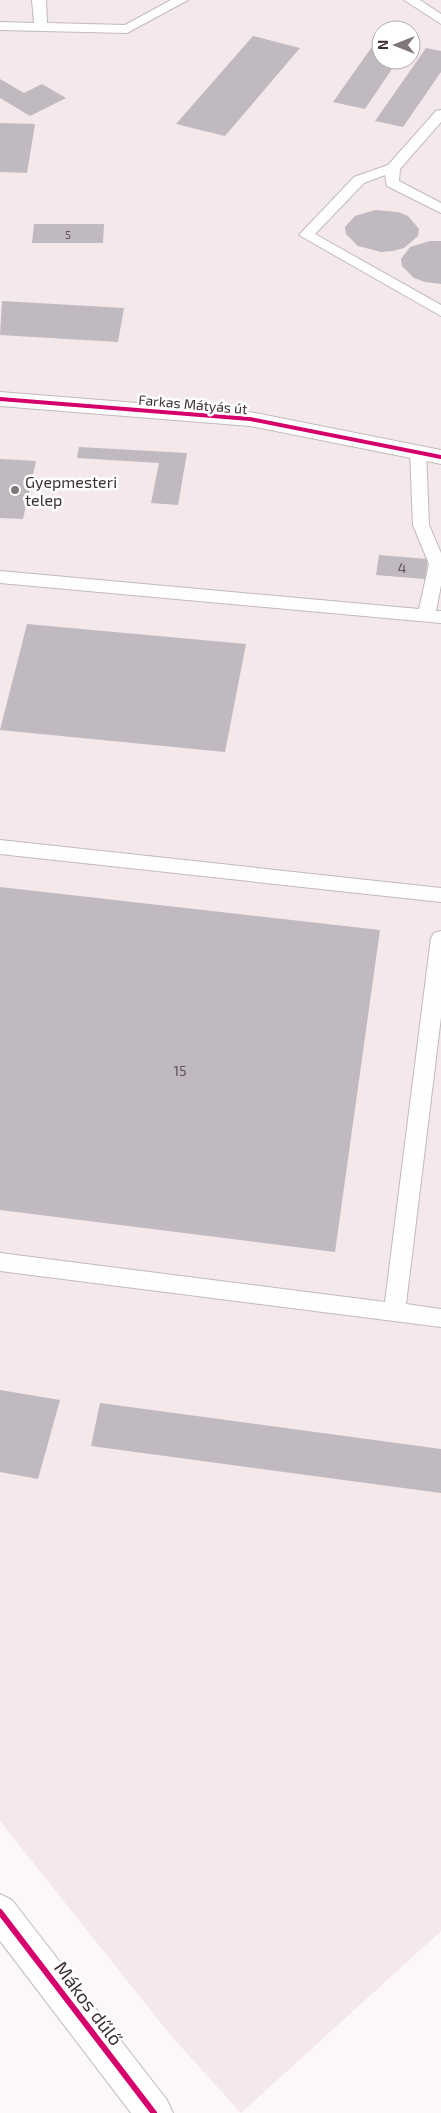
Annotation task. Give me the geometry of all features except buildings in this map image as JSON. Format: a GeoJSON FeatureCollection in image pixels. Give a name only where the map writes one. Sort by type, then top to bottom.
{"type":"FeatureCollection","features":[{"type":"Feature","properties":{"kind":"street","name":"Farkas Mátyás út"},"geometry":{"type":"LineString","coordinates":[[0,399],[250,420],[418,451],[441,457]]}},
{"type":"Feature","properties":{"kind":"street","name":"Mákos dűlő"},"geometry":{"type":"LineString","coordinates":[[0,1912],[154,2113]]}},
{"type":"Feature","properties":{"kind":"lane"},"geometry":{"type":"LineString","coordinates":[[39,0],[41,26]]}},
{"type":"Feature","properties":{"kind":"lane"},"geometry":{"type":"LineString","coordinates":[[0,26],[127,29],[181,0]]}},
{"type":"Feature","properties":{"kind":"lane"},"geometry":{"type":"LineString","coordinates":[[411,0],[441,20]]}},
{"type":"Feature","properties":{"kind":"lane"},"geometry":{"type":"LineString","coordinates":[[439,121],[393,168],[359,180],[306,235],[441,311]]}},
{"type":"Feature","properties":{"kind":"lane"},"geometry":{"type":"LineString","coordinates":[[393,168],[392,183],[441,210]]}},
{"type":"Feature","properties":{"kind":"lane"},"geometry":{"type":"LineString","coordinates":[[0,578],[434,616],[437,564],[421,525],[418,451]]}},
{"type":"Feature","properties":{"kind":"lane"},"geometry":{"type":"LineString","coordinates":[[421,525],[441,533]]}},
{"type":"Feature","properties":{"kind":"lane"},"geometry":{"type":"LineString","coordinates":[[0,847],[441,895]]}},
{"type":"Feature","properties":{"kind":"lane"},"geometry":{"type":"LineString","coordinates":[[394,1312],[441,938]]}},
{"type":"Feature","properties":{"kind":"lane"},"geometry":{"type":"LineString","coordinates":[[0,1262],[441,1318]]}},
{"type":"Feature","properties":{"kind":"shaded area"},"geometry":{"type":"Polygon","coordinates":[[[0,0],[441,0],[441,1931],[241,2113],[172,2037],[0,1821],[0,0]]]}},
{"type":"Feature","properties":{"kind":"cycle path"},"geometry":{"type":"LineString","coordinates":[[0,399],[250,419],[441,457]]}},
{"type":"Feature","properties":{"kind":"cycle path"},"geometry":{"type":"LineString","coordinates":[[0,1912],[154,2113]]}},
{"type":"Feature","properties":{"kind":"place","name":"Gyepmesteri telep"},"geometry":{"type":"Point","coordinates":[15,490]}}]}
